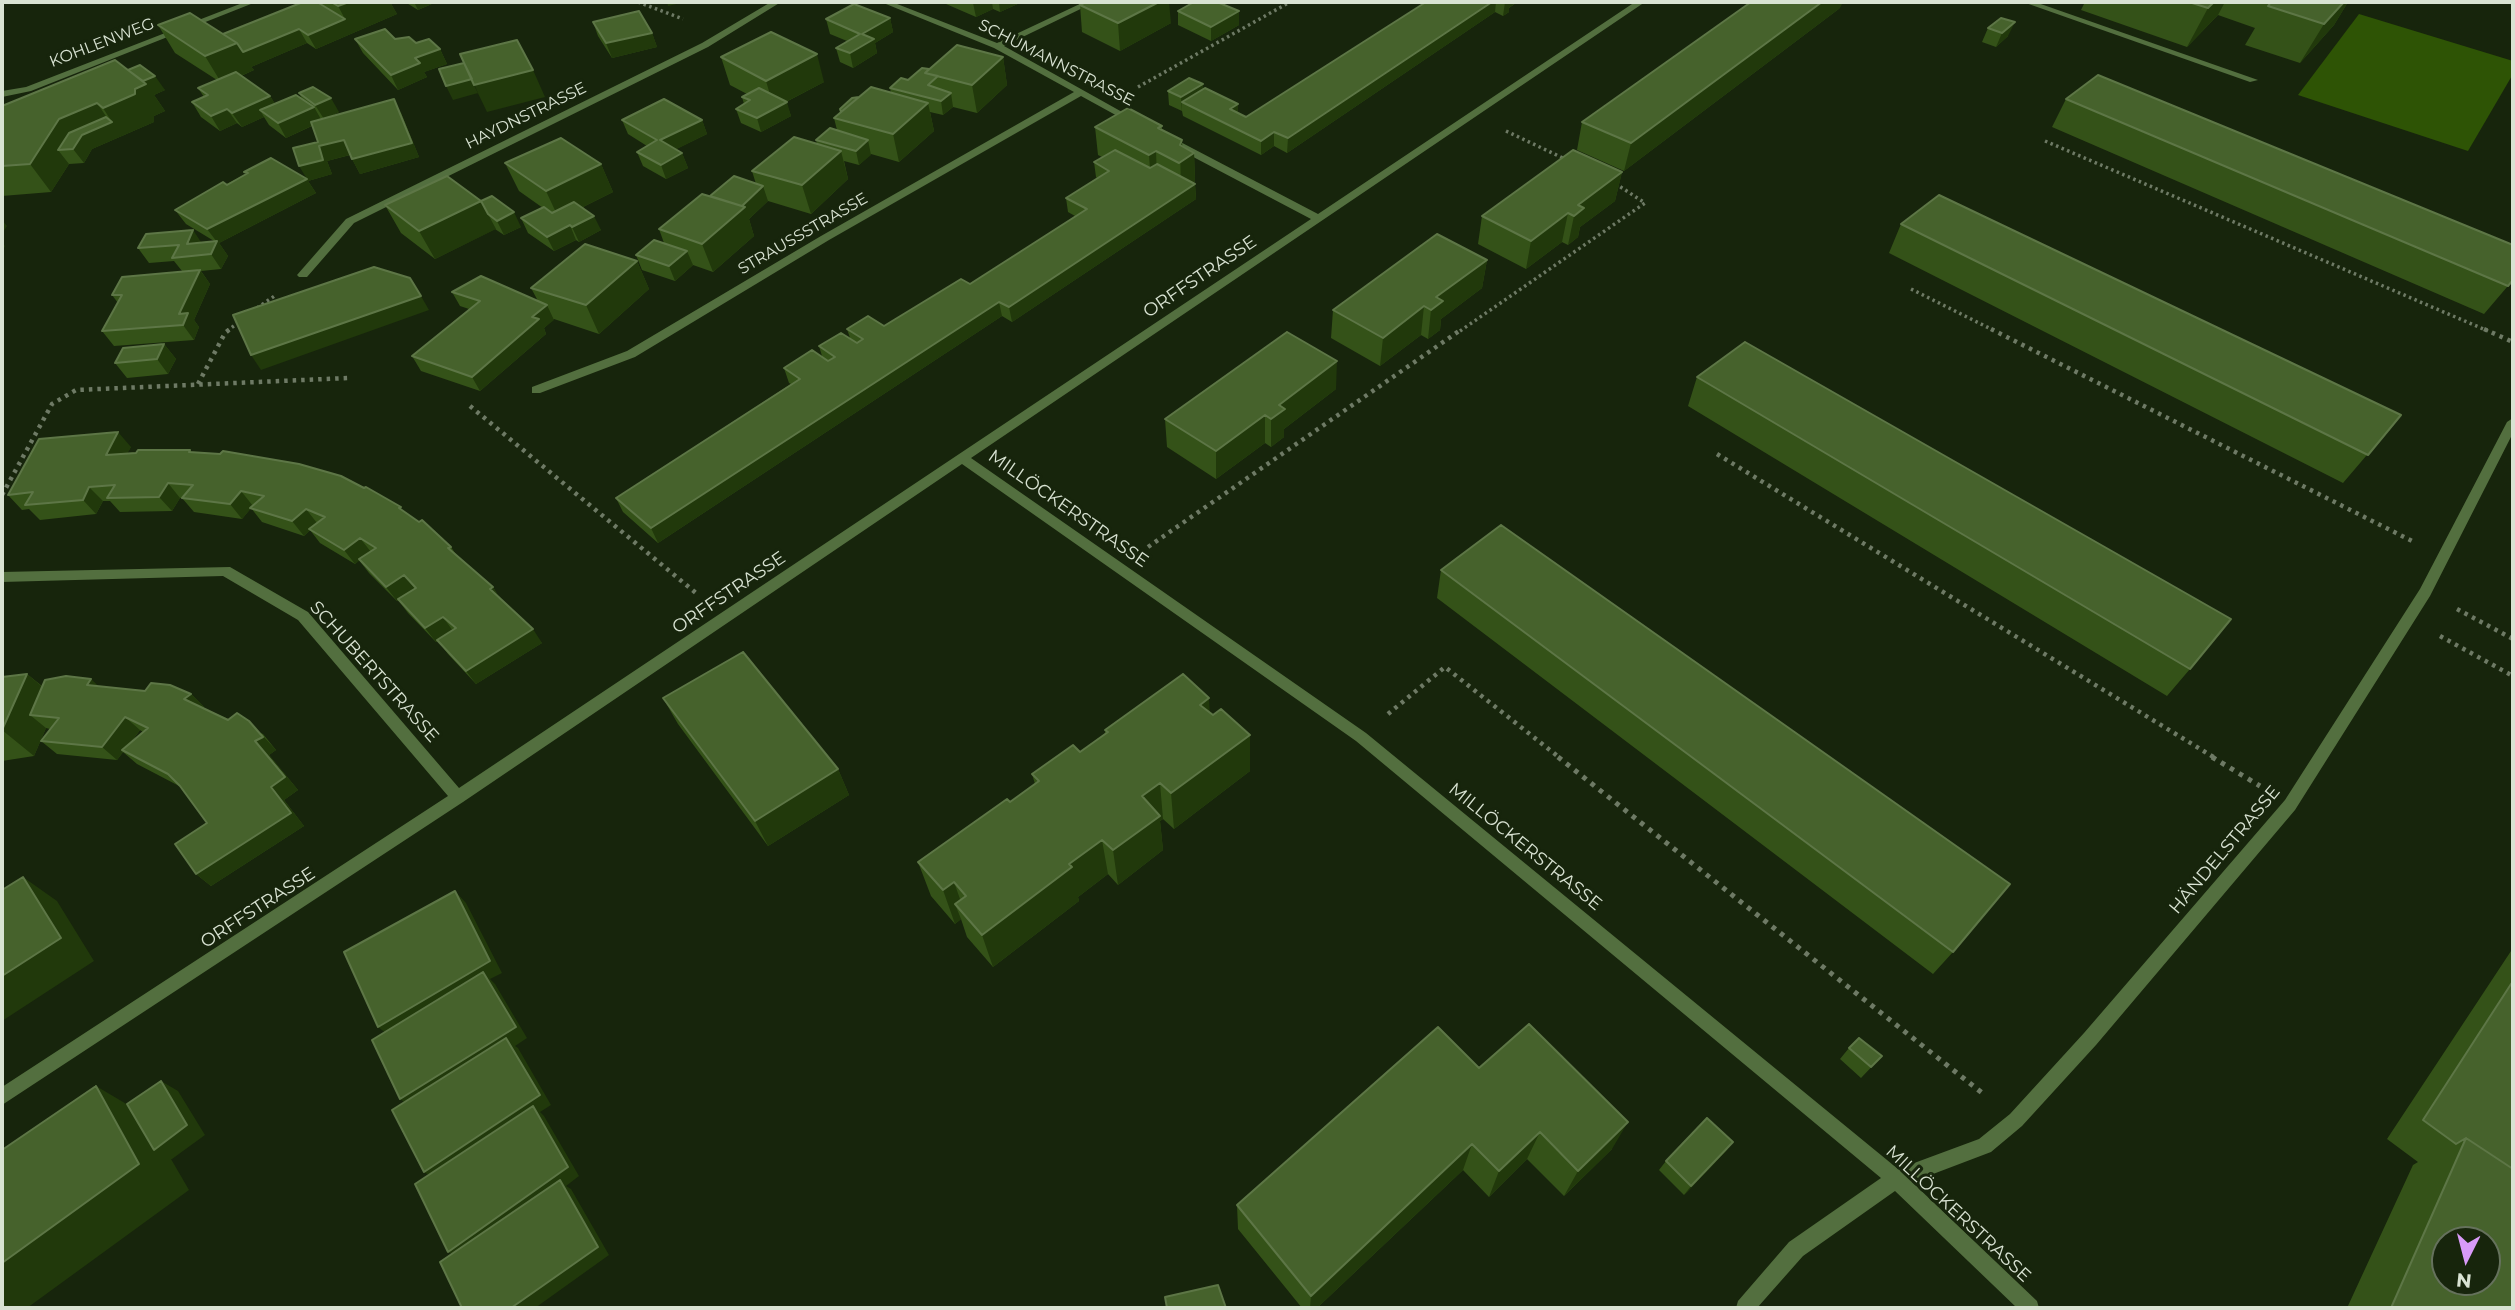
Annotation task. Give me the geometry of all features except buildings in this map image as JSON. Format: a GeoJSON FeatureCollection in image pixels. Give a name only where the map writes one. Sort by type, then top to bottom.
{"type":"FeatureCollection","features":[{"type":"Feature","properties":{"kind":"street","name":"KOHLENWEG"},"geometry":{"type":"LineString","coordinates":[[2,94],[28,89],[253,2]]}},
{"type":"Feature","properties":{"kind":"street","name":"HAYDNSTRASSE"},"geometry":{"type":"LineString","coordinates":[[303,275],[350,221],[705,45],[777,2]]}},
{"type":"Feature","properties":{"kind":"street","name":"SCHUMANNSTRASSE"},"geometry":{"type":"LineString","coordinates":[[885,2],[997,46],[1140,124]]}},
{"type":"Feature","properties":{"kind":"street"},"geometry":{"type":"LineString","coordinates":[[997,46],[1091,2]]}},
{"type":"Feature","properties":{"kind":"street","name":"ORFFSTRASSE"},"geometry":{"type":"LineString","coordinates":[[2,1097],[458,797],[1641,2]]}},
{"type":"Feature","properties":{"kind":"street"},"geometry":{"type":"LineString","coordinates":[[2027,2],[2253,80]]}},
{"type":"Feature","properties":{"kind":"street","name":"STRAUSSSTRASSE"},"geometry":{"type":"LineString","coordinates":[[536,390],[631,354],[825,238],[1080,93]]}},
{"type":"Feature","properties":{"kind":"street"},"geometry":{"type":"LineString","coordinates":[[1152,131],[1319,219]]}},
{"type":"Feature","properties":{"kind":"street","name":"HÄNDELSTRASSE"},"geometry":{"type":"LineString","coordinates":[[1745,1308],[1796,1249],[1896,1179],[1985,1146],[2017,1120],[2091,1039],[2290,805],[2425,592],[2513,422]]}},
{"type":"Feature","properties":{"kind":"street","name":"MILLÖCKERSTRASSE"},"geometry":{"type":"LineString","coordinates":[[962,458],[1361,737],[1896,1179],[2030,1308]]}},
{"type":"Feature","properties":{"kind":"street","name":"SCHUBERTSTRASSE"},"geometry":{"type":"LineString","coordinates":[[2,577],[225,571],[303,616],[458,797]]}},
{"type":"Feature","properties":{"kind":"path"},"geometry":{"type":"LineString","coordinates":[[1104,106],[1290,2]]}},
{"type":"Feature","properties":{"kind":"path"},"geometry":{"type":"LineString","coordinates":[[1474,115],[1572,162]]}},
{"type":"Feature","properties":{"kind":"path"},"geometry":{"type":"LineString","coordinates":[[2045,142],[2513,342]]}},
{"type":"Feature","properties":{"kind":"path"},"geometry":{"type":"LineString","coordinates":[[1118,567],[1645,203],[1609,180]]}},
{"type":"Feature","properties":{"kind":"path"},"geometry":{"type":"LineString","coordinates":[[198,384],[225,333],[303,275]]}},
{"type":"Feature","properties":{"kind":"path"},"geometry":{"type":"LineString","coordinates":[[1911,289],[2444,557]]}},
{"type":"Feature","properties":{"kind":"path"},"geometry":{"type":"LineString","coordinates":[[2,495],[52,404],[76,390],[349,378]]}},
{"type":"Feature","properties":{"kind":"path"},"geometry":{"type":"LineString","coordinates":[[470,406],[725,617]]}},
{"type":"Feature","properties":{"kind":"path"},"geometry":{"type":"LineString","coordinates":[[1717,454],[2290,805]]}},
{"type":"Feature","properties":{"kind":"path"},"geometry":{"type":"LineString","coordinates":[[2425,592],[2513,639]]}},
{"type":"Feature","properties":{"kind":"path"},"geometry":{"type":"LineString","coordinates":[[2408,618],[2513,676]]}},
{"type":"Feature","properties":{"kind":"path"},"geometry":{"type":"LineString","coordinates":[[1361,737],[1445,667],[2017,1120]]}},
{"type":"Feature","properties":{"kind":"green space"},"geometry":{"type":"Polygon","coordinates":[[[2359,14],[2513,61],[2513,74],[2468,151],[2298,95],[2359,14]]]}}]}
